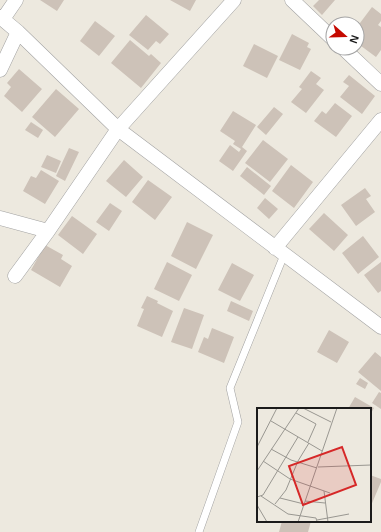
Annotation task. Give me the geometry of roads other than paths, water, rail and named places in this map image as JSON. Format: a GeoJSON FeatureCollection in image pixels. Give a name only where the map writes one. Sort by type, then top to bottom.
{"type":"FeatureCollection","features":[{"type":"Feature","properties":{"kind":"street"},"geometry":{"type":"LineString","coordinates":[[16,0],[1,18],[18,32],[118,129],[279,252],[381,327]]}},
{"type":"Feature","properties":{"kind":"street"},"geometry":{"type":"LineString","coordinates":[[15,276],[48,231],[118,129],[234,0]]}},
{"type":"Feature","properties":{"kind":"street"},"geometry":{"type":"LineString","coordinates":[[292,0],[325,31]]}},
{"type":"Feature","properties":{"kind":"street"},"geometry":{"type":"LineString","coordinates":[[0,70],[18,32]]}},
{"type":"Feature","properties":{"kind":"street"},"geometry":{"type":"LineString","coordinates":[[351,56],[381,84]]}},
{"type":"Feature","properties":{"kind":"street"},"geometry":{"type":"LineString","coordinates":[[279,252],[381,120]]}},
{"type":"Feature","properties":{"kind":"street"},"geometry":{"type":"LineString","coordinates":[[0,218],[48,231]]}},
{"type":"Feature","properties":{"kind":"lane"},"geometry":{"type":"LineString","coordinates":[[199,532],[238,422],[230,388],[279,252]]}}]}
